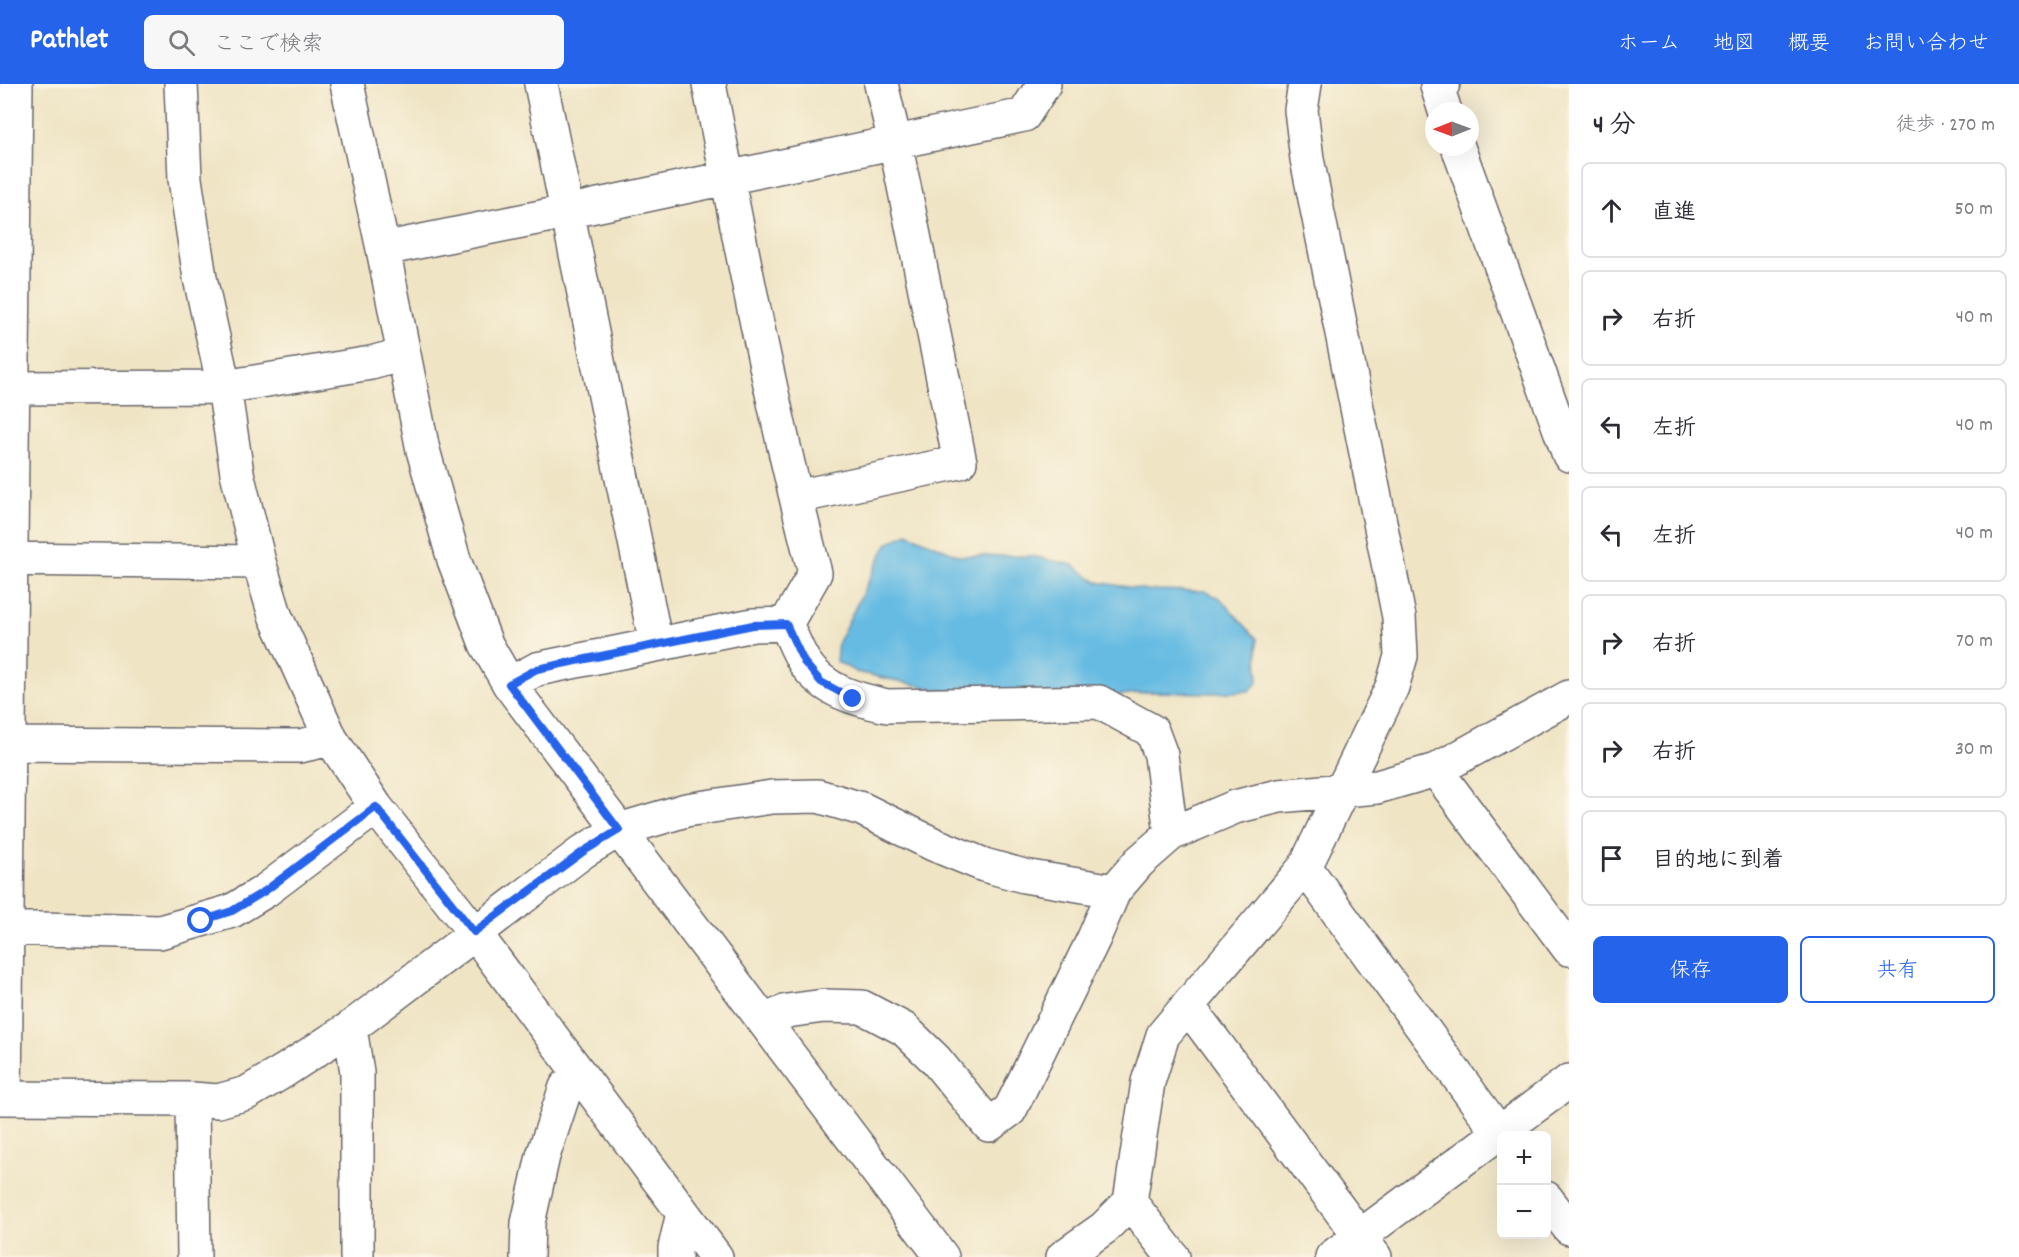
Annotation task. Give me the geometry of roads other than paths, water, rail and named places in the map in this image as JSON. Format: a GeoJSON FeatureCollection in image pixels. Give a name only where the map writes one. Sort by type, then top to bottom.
{"type":"FeatureCollection","features":[{"type":"Feature","properties":{"kind":"street"},"geometry":{"type":"LineString","coordinates":[[16,84],[12,388],[5,559],[9,744],[4,928],[3,1098],[218,1101],[247,1093],[350,1028],[584,851],[619,830],[686,810],[772,797],[818,796],[862,809],[933,844],[984,865],[1024,876],[1114,891]]}},
{"type":"Feature","properties":{"kind":"street"},"geometry":{"type":"LineString","coordinates":[[181,84],[185,179],[200,278],[224,387],[237,472],[259,562],[275,615],[331,739],[376,807],[474,932],[716,1257]]}},
{"type":"Feature","properties":{"kind":"street"},"geometry":{"type":"LineString","coordinates":[[347,84],[423,450],[454,560],[486,644],[509,684],[942,1257]]}},
{"type":"Feature","properties":{"kind":"street"},"geometry":{"type":"LineString","coordinates":[[541,84],[656,644]]}},
{"type":"Feature","properties":{"kind":"street"},"geometry":{"type":"LineString","coordinates":[[709,84],[796,497],[816,573],[786,624]]}},
{"type":"Feature","properties":{"kind":"street"},"geometry":{"type":"LineString","coordinates":[[796,497],[960,462],[895,142],[881,84]]}},
{"type":"Feature","properties":{"kind":"street"},"geometry":{"type":"LineString","coordinates":[[383,249],[1024,115],[1044,84]]}},
{"type":"Feature","properties":{"kind":"street"},"geometry":{"type":"LineString","coordinates":[[1063,1257],[1104,1228],[1130,1202],[1148,1082],[1163,1035],[1305,867],[1392,687],[1401,656],[1399,617],[1307,159],[1301,110],[1305,84]]}},
{"type":"Feature","properties":{"kind":"street"},"geometry":{"type":"LineString","coordinates":[[1442,102],[1437,86],[1443,84]]}},
{"type":"Feature","properties":{"kind":"street"},"geometry":{"type":"LineString","coordinates":[[1461,156],[1569,455]]}},
{"type":"Feature","properties":{"kind":"street"},"geometry":{"type":"LineString","coordinates":[[12,388],[224,387],[371,363],[404,354]]}},
{"type":"Feature","properties":{"kind":"street"},"geometry":{"type":"LineString","coordinates":[[5,559],[259,562]]}},
{"type":"Feature","properties":{"kind":"street"},"geometry":{"type":"LineString","coordinates":[[786,624],[804,662],[821,682],[853,699],[887,706],[1100,702],[1152,731],[1161,755],[1171,834]]}},
{"type":"Feature","properties":{"kind":"street"},"geometry":{"type":"LineString","coordinates":[[509,684],[537,669],[753,625],[786,624]]}},
{"type":"Feature","properties":{"kind":"street"},"geometry":{"type":"LineString","coordinates":[[764,1021],[787,1011],[824,1006],[862,1007],[904,1029],[935,1059],[989,1125],[1010,1110],[1089,949],[1114,891],[1139,862],[1171,834],[1235,807],[1279,796],[1377,787],[1436,770],[1569,698]]}},
{"type":"Feature","properties":{"kind":"street"},"geometry":{"type":"LineString","coordinates":[[9,744],[300,746],[331,739]]}},
{"type":"Feature","properties":{"kind":"street"},"geometry":{"type":"LineString","coordinates":[[1436,770],[1569,949]]}},
{"type":"Feature","properties":{"kind":"street"},"geometry":{"type":"LineString","coordinates":[[4,928],[160,932],[232,911],[265,891],[376,807]]}},
{"type":"Feature","properties":{"kind":"street"},"geometry":{"type":"LineString","coordinates":[[1305,867],[1497,1131]]}},
{"type":"Feature","properties":{"kind":"street"},"geometry":{"type":"LineString","coordinates":[[1188,1005],[1368,1247]]}},
{"type":"Feature","properties":{"kind":"street"},"geometry":{"type":"LineString","coordinates":[[350,1028],[357,1072],[357,1257]]}},
{"type":"Feature","properties":{"kind":"street"},"geometry":{"type":"LineString","coordinates":[[527,1257],[528,1223],[543,1156],[566,1087],[580,1074]]}},
{"type":"Feature","properties":{"kind":"street"},"geometry":{"type":"LineString","coordinates":[[1505,1131],[1569,1082]]}},
{"type":"Feature","properties":{"kind":"street"},"geometry":{"type":"LineString","coordinates":[[192,1099],[194,1257]]}},
{"type":"Feature","properties":{"kind":"street"},"geometry":{"type":"LineString","coordinates":[[1332,1257],[1368,1247],[1497,1138]]}},
{"type":"Feature","properties":{"kind":"street"},"geometry":{"type":"LineString","coordinates":[[1130,1202],[1173,1257]]}},
{"type":"Feature","properties":{"kind":"street"},"geometry":{"type":"LineString","coordinates":[[1551,1205],[1569,1228]]}},
{"type":"Feature","properties":{"kind":"street"},"geometry":{"type":"LineString","coordinates":[[675,1257],[683,1213]]}},
{"type":"Feature","properties":{"kind":"water"},"geometry":{"type":"Polygon","coordinates":[[[907,533],[960,556],[1032,556],[1073,565],[1097,582],[1147,590],[1204,591],[1220,598],[1257,639],[1258,682],[1249,691],[1148,692],[1050,703],[953,693],[856,672],[836,661],[838,642],[887,544],[907,533]]]}}]}
